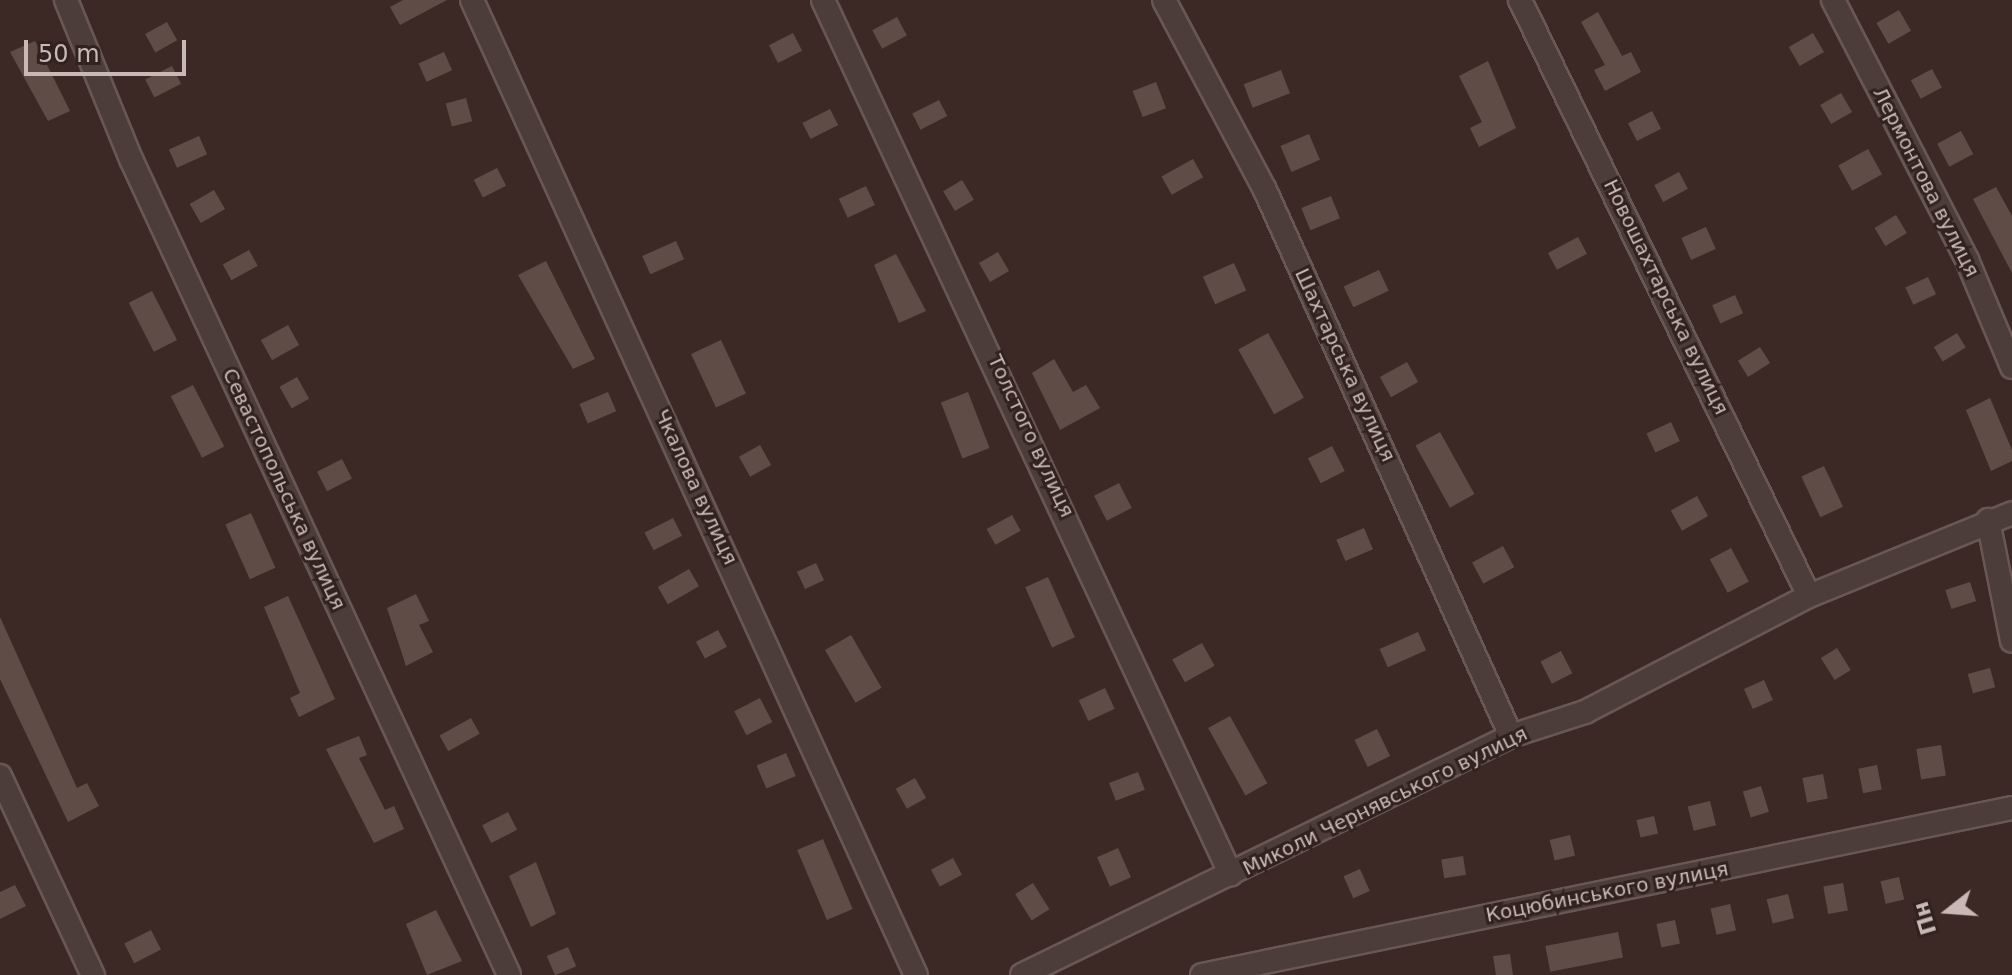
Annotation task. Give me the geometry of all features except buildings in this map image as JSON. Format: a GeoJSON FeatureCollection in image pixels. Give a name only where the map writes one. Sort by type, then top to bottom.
{"type":"FeatureCollection","features":[{"type":"Feature","properties":{"kind":"street","name":"Севастопольська вулиця"},"geometry":{"type":"LineString","coordinates":[[66,0],[131,159],[509,975]]}},
{"type":"Feature","properties":{"kind":"street","name":"Чкалова вулиця"},"geometry":{"type":"LineString","coordinates":[[472,0],[916,975]]}},
{"type":"Feature","properties":{"kind":"street","name":"Толстого вулиця"},"geometry":{"type":"LineString","coordinates":[[823,0],[1231,875]]}},
{"type":"Feature","properties":{"kind":"street","name":"Шахтарська вулиця"},"geometry":{"type":"LineString","coordinates":[[1164,0],[1265,190],[1511,736]]}},
{"type":"Feature","properties":{"kind":"street","name":"Новошахтарська вулиця"},"geometry":{"type":"LineString","coordinates":[[1520,0],[1809,596]]}},
{"type":"Feature","properties":{"kind":"street","name":"Лермонтова вулиця"},"geometry":{"type":"LineString","coordinates":[[1833,0],[1967,260],[2012,367]]}},
{"type":"Feature","properties":{"kind":"street","name":"Миколи Чернявського вулиця"},"geometry":{"type":"LineString","coordinates":[[1022,975],[1511,736],[1585,712],[1809,596],[1988,520],[2012,513]]}},
{"type":"Feature","properties":{"kind":"street"},"geometry":{"type":"LineString","coordinates":[[1988,520],[2012,641]]}},
{"type":"Feature","properties":{"kind":"street"},"geometry":{"type":"LineString","coordinates":[[0,776],[93,975]]}},
{"type":"Feature","properties":{"kind":"street","name":"Коцюбинського вулиця"},"geometry":{"type":"LineString","coordinates":[[1202,975],[2012,808]]}}]}
